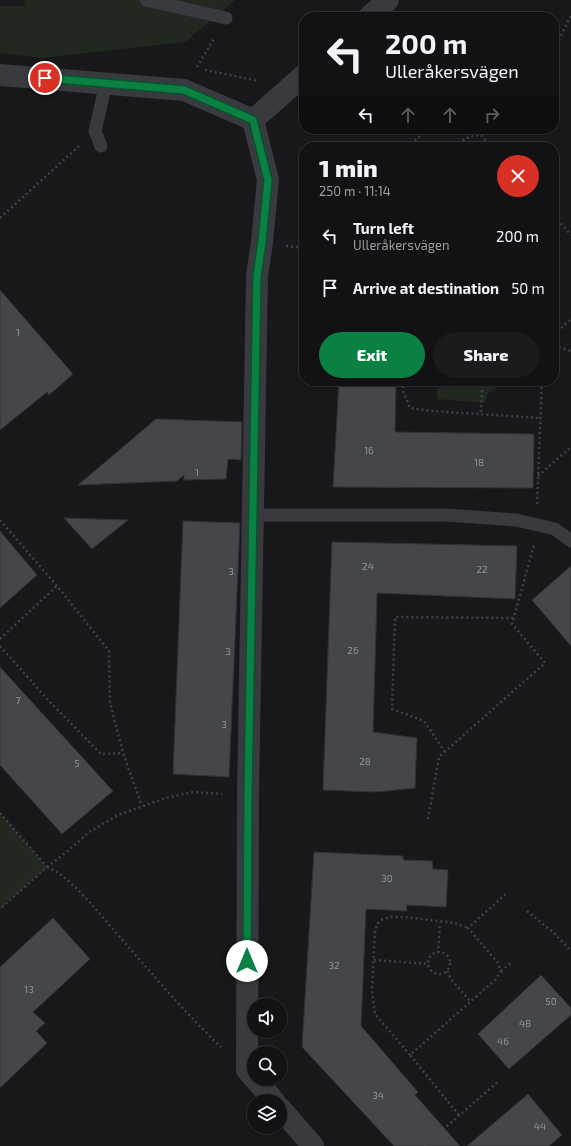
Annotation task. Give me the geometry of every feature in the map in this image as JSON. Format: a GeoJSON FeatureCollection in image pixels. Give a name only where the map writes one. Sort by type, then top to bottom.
{"type":"FeatureCollection","features":[{"type":"Feature","properties":{"kind":"street"},"geometry":{"type":"LineString","coordinates":[[375,12],[388,0]]}},
{"type":"Feature","properties":{"kind":"street"},"geometry":{"type":"LineString","coordinates":[[0,75],[184,90],[253,120]]}},
{"type":"Feature","properties":{"kind":"street"},"geometry":{"type":"LineString","coordinates":[[253,120],[299,79]]}},
{"type":"Feature","properties":{"kind":"street"},"geometry":{"type":"LineString","coordinates":[[252,1046],[248,794],[257,276],[268,180],[253,120]]}},
{"type":"Feature","properties":{"kind":"street"},"geometry":{"type":"LineString","coordinates":[[261,1086],[268,1094]]}},
{"type":"Feature","properties":{"kind":"street"},"geometry":{"type":"LineString","coordinates":[[287,1116],[313,1146]]}},
{"type":"Feature","properties":{"kind":"lane"},"geometry":{"type":"LineString","coordinates":[[146,0],[226,18]]}},
{"type":"Feature","properties":{"kind":"lane"},"geometry":{"type":"LineString","coordinates":[[101,146],[95,131],[106,83]]}},
{"type":"Feature","properties":{"kind":"lane"},"geometry":{"type":"LineString","coordinates":[[253,515],[445,515],[516,520],[555,529],[571,541]]}},
{"type":"Feature","properties":{"kind":"path"},"geometry":{"type":"LineString","coordinates":[[559,39],[571,16]]}},
{"type":"Feature","properties":{"kind":"path"},"geometry":{"type":"LineString","coordinates":[[226,18],[196,68],[261,82]]}},
{"type":"Feature","properties":{"kind":"path"},"geometry":{"type":"LineString","coordinates":[[0,218],[95,131]]}},
{"type":"Feature","properties":{"kind":"path"},"geometry":{"type":"LineString","coordinates":[[413,142],[422,134]]}},
{"type":"Feature","properties":{"kind":"path"},"geometry":{"type":"LineString","coordinates":[[459,142],[471,136],[481,135],[487,142]]}},
{"type":"Feature","properties":{"kind":"path"},"geometry":{"type":"LineString","coordinates":[[559,222],[571,235]]}},
{"type":"Feature","properties":{"kind":"path"},"geometry":{"type":"LineString","coordinates":[[559,330],[571,319]]}},
{"type":"Feature","properties":{"kind":"path"},"geometry":{"type":"LineString","coordinates":[[559,347],[571,351]]}},
{"type":"Feature","properties":{"kind":"path"},"geometry":{"type":"LineString","coordinates":[[403,386],[403,391],[410,408],[432,411],[540,418]]}},
{"type":"Feature","properties":{"kind":"path"},"geometry":{"type":"LineString","coordinates":[[481,414],[482,386]]}},
{"type":"Feature","properties":{"kind":"path"},"geometry":{"type":"LineString","coordinates":[[428,819],[439,757],[545,663],[512,624],[534,550],[542,386]]}},
{"type":"Feature","properties":{"kind":"path"},"geometry":{"type":"LineString","coordinates":[[538,477],[571,446]]}},
{"type":"Feature","properties":{"kind":"path"},"geometry":{"type":"LineString","coordinates":[[0,520],[57,586],[109,651],[110,703],[123,753],[142,806]]}},
{"type":"Feature","properties":{"kind":"path"},"geometry":{"type":"LineString","coordinates":[[0,639],[57,586]]}},
{"type":"Feature","properties":{"kind":"path"},"geometry":{"type":"LineString","coordinates":[[445,752],[424,721],[392,709],[395,617],[514,618]]}},
{"type":"Feature","properties":{"kind":"path"},"geometry":{"type":"LineString","coordinates":[[0,646],[50,702],[101,754],[123,753]]}},
{"type":"Feature","properties":{"kind":"path"},"geometry":{"type":"LineString","coordinates":[[0,909],[89,832],[118,815],[166,798],[193,792],[248,794]]}},
{"type":"Feature","properties":{"kind":"path"},"geometry":{"type":"LineString","coordinates":[[0,813],[47,867],[57,871],[82,895],[196,1022],[247,1071]]}},
{"type":"Feature","properties":{"kind":"path"},"geometry":{"type":"LineString","coordinates":[[468,928],[508,892]]}},
{"type":"Feature","properties":{"kind":"path"},"geometry":{"type":"LineString","coordinates":[[527,911],[554,933],[571,951]]}},
{"type":"Feature","properties":{"kind":"path"},"geometry":{"type":"LineString","coordinates":[[459,1115],[375,1014],[372,991],[375,931],[378,923],[383,919],[391,917],[404,917],[455,923],[468,928],[498,963],[501,971]]}},
{"type":"Feature","properties":{"kind":"path"},"geometry":{"type":"LineString","coordinates":[[438,953],[440,922]]}},
{"type":"Feature","properties":{"kind":"path"},"geometry":{"type":"LineString","coordinates":[[438,953],[446,955],[450,964],[447,971],[440,974],[436,973],[430,968],[429,964],[429,960],[432,956],[438,953]]}},
{"type":"Feature","properties":{"kind":"path"},"geometry":{"type":"LineString","coordinates":[[374,960],[429,964]]}},
{"type":"Feature","properties":{"kind":"path"},"geometry":{"type":"LineString","coordinates":[[410,1055],[495,980],[501,971],[511,963]]}},
{"type":"Feature","properties":{"kind":"path"},"geometry":{"type":"LineString","coordinates":[[447,971],[451,979],[470,1001]]}},
{"type":"Feature","properties":{"kind":"path"},"geometry":{"type":"LineString","coordinates":[[424,1146],[498,1081]]}},
{"type":"Feature","properties":{"kind":"shaded area"},"geometry":{"type":"Polygon","coordinates":[[[25,0],[235,0],[185,42],[41,58],[0,53],[0,6],[24,6],[25,0]]]}},
{"type":"Feature","properties":{"kind":"shaded area"},"geometry":{"type":"Polygon","coordinates":[[[437,386],[500,386],[488,393],[485,403],[437,399],[437,386]]]}},
{"type":"Feature","properties":{"kind":"shaded area"},"geometry":{"type":"Polygon","coordinates":[[[0,813],[47,867],[0,909],[0,813]]]}},
{"type":"Feature","properties":{"kind":"building"},"geometry":{"type":"Polygon","coordinates":[[[0,290],[73,374],[49,395],[47,392],[0,430],[0,290]]]}},
{"type":"Feature","properties":{"kind":"building"},"geometry":{"type":"Polygon","coordinates":[[[339,386],[396,386],[395,432],[534,434],[533,488],[333,487],[339,386]]]}},
{"type":"Feature","properties":{"kind":"building"},"geometry":{"type":"Polygon","coordinates":[[[156,419],[242,422],[241,460],[228,459],[226,479],[184,480],[184,475],[177,481],[78,485],[156,419]]]}},
{"type":"Feature","properties":{"kind":"building"},"geometry":{"type":"Polygon","coordinates":[[[64,518],[128,520],[92,549],[64,518]]]}},
{"type":"Feature","properties":{"kind":"building"},"geometry":{"type":"Polygon","coordinates":[[[183,521],[240,523],[229,777],[173,774],[183,521]]]}},
{"type":"Feature","properties":{"kind":"building"},"geometry":{"type":"Polygon","coordinates":[[[0,531],[37,575],[0,608],[0,531]]]}},
{"type":"Feature","properties":{"kind":"building"},"geometry":{"type":"Polygon","coordinates":[[[332,542],[517,546],[515,599],[377,593],[373,732],[417,738],[415,788],[376,792],[323,790],[332,542]]]}},
{"type":"Feature","properties":{"kind":"building"},"geometry":{"type":"Polygon","coordinates":[[[571,566],[571,646],[532,600],[571,566]]]}},
{"type":"Feature","properties":{"kind":"building"},"geometry":{"type":"Polygon","coordinates":[[[0,667],[113,791],[62,834],[0,765],[0,667]]]}},
{"type":"Feature","properties":{"kind":"building"},"geometry":{"type":"Polygon","coordinates":[[[314,852],[403,856],[403,860],[432,861],[433,869],[448,870],[446,907],[406,905],[407,911],[366,909],[361,1026],[418,1092],[415,1095],[460,1146],[394,1146],[302,1047],[314,852]]]}},
{"type":"Feature","properties":{"kind":"building"},"geometry":{"type":"Polygon","coordinates":[[[53,918],[90,959],[33,1012],[45,1023],[36,1031],[47,1043],[0,1088],[0,967],[53,918]]]}},
{"type":"Feature","properties":{"kind":"building"},"geometry":{"type":"Polygon","coordinates":[[[541,975],[571,1008],[571,1015],[509,1069],[478,1034],[541,975]]]}},
{"type":"Feature","properties":{"kind":"building"},"geometry":{"type":"Polygon","coordinates":[[[528,1094],[562,1135],[549,1146],[467,1146],[528,1094]]]}},
{"type":"Feature","properties":{"kind":"route"},"geometry":{"type":"LineString","coordinates":[[45,78],[184,90],[253,120],[268,180],[257,276],[248,794],[247,961]]}}]}
